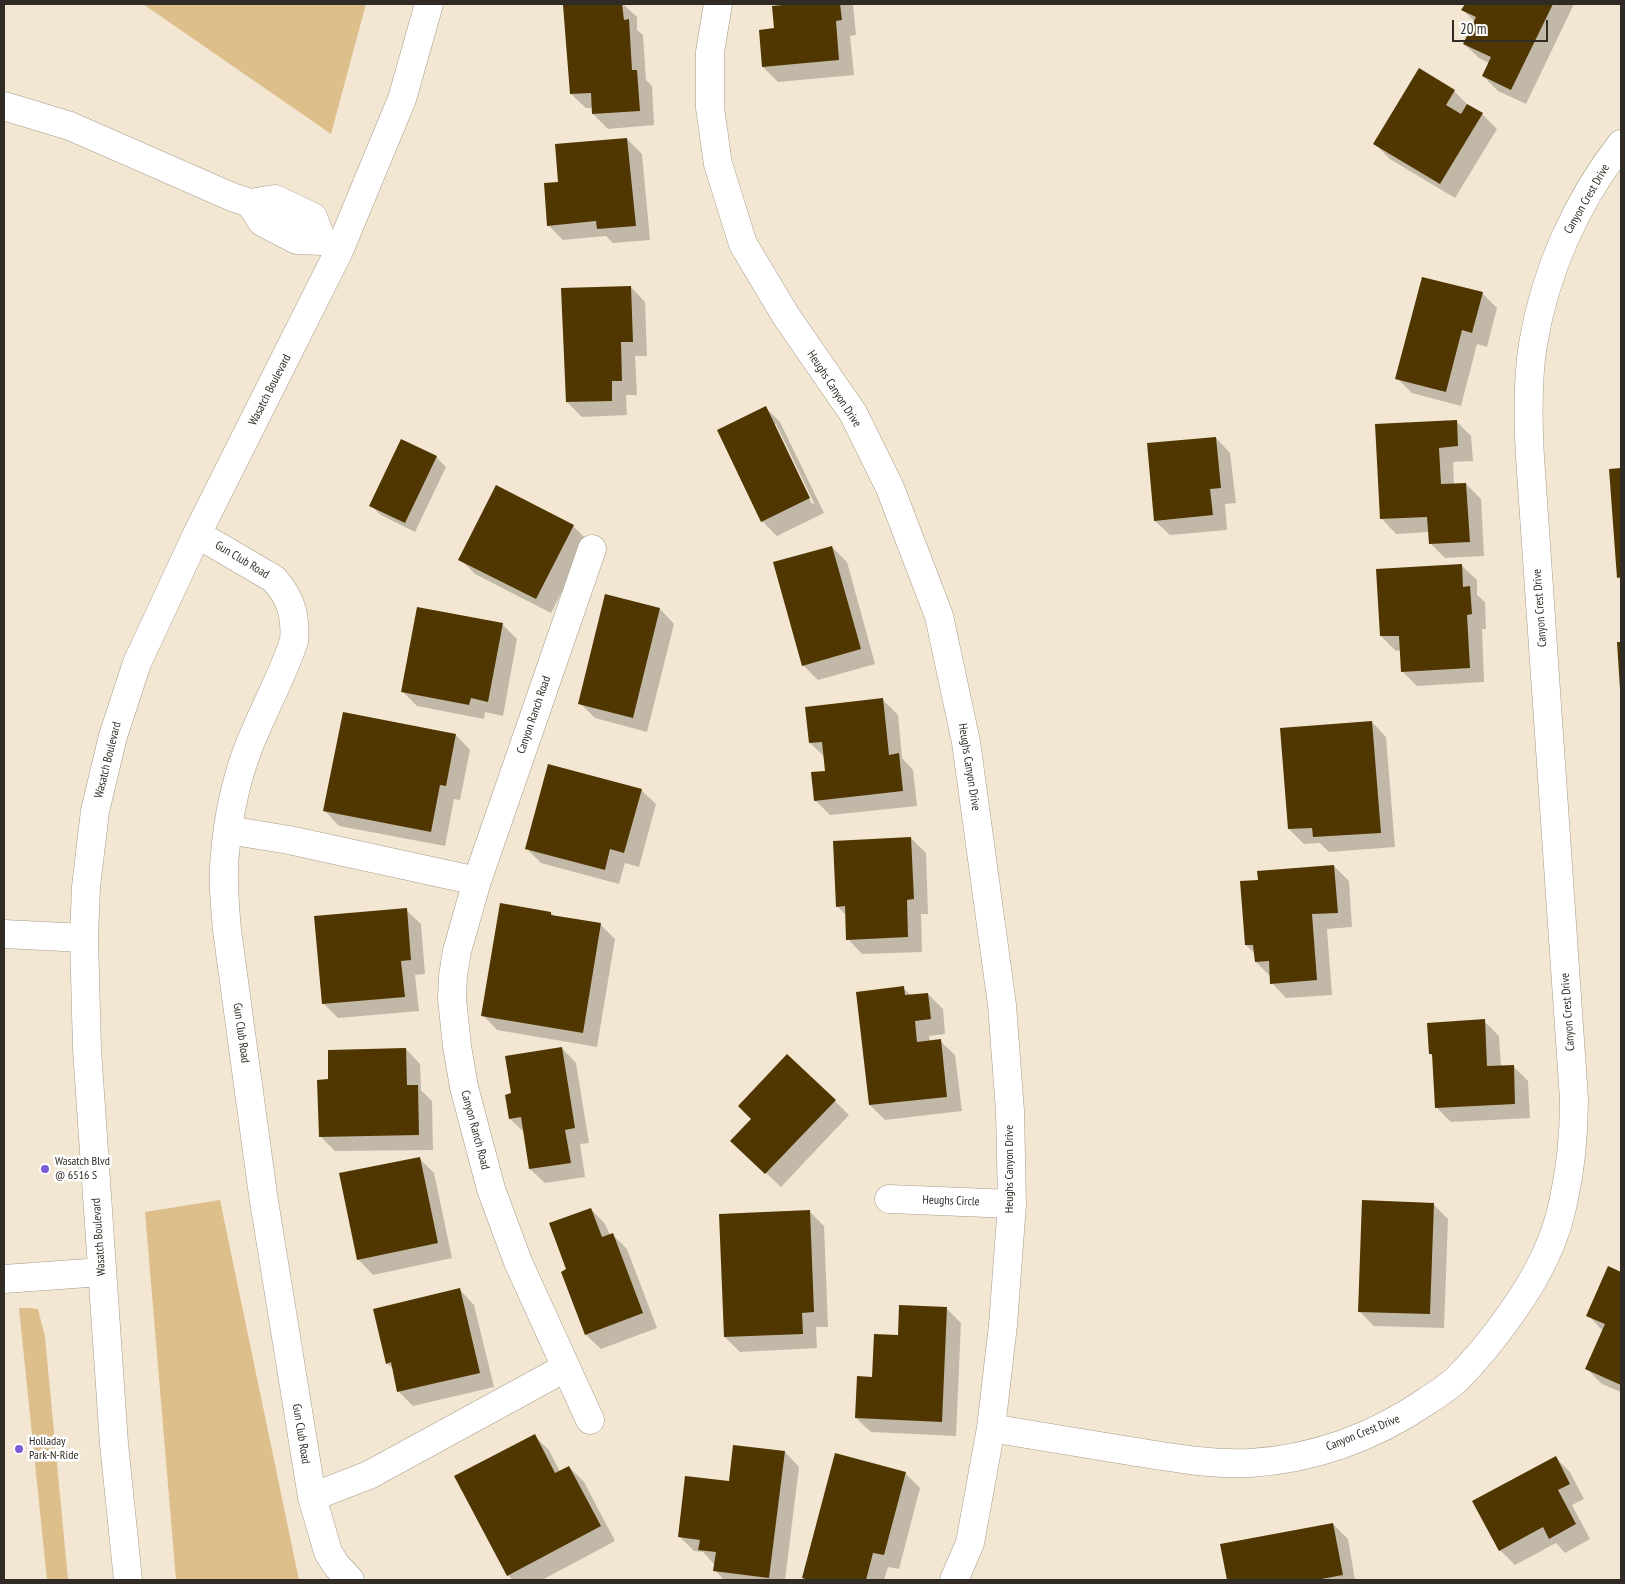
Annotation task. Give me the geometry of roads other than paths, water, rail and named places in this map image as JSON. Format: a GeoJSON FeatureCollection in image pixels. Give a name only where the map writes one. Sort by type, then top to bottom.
{"type":"FeatureCollection","features":[{"type":"Feature","properties":{"kind":"street","name":"Wasatch Boulevard"},"geometry":{"type":"LineString","coordinates":[[128,1580],[114,1444],[87,1049],[84,938],[86,887],[95,811],[113,736],[137,663],[331,246],[402,99],[429,4]]}},
{"type":"Feature","properties":{"kind":"street","name":"Heughs Canyon Drive"},"geometry":{"type":"LineString","coordinates":[[718,4],[710,52],[710,108],[718,164],[743,244],[786,316],[853,413],[890,488],[940,616],[966,742],[1002,1005],[1010,1112],[1012,1204],[1003,1325],[990,1428],[970,1543],[954,1580]]}},
{"type":"Feature","properties":{"kind":"street"},"geometry":{"type":"LineString","coordinates":[[4,106],[70,126],[232,197],[250,202],[262,222],[297,240],[331,246]]}},
{"type":"Feature","properties":{"kind":"street","name":"Canyon Crest Drive"},"geometry":{"type":"LineString","coordinates":[[990,1428],[1172,1458],[1217,1462],[1249,1463],[1312,1454],[1378,1430],[1405,1416],[1454,1381],[1481,1354],[1500,1330],[1537,1273],[1552,1239],[1563,1204],[1574,1129],[1573,1089],[1530,458],[1529,383],[1533,345],[1540,308],[1555,263],[1587,194],[1621,144]]}},
{"type":"Feature","properties":{"kind":"street","name":"Gun Club Road"},"geometry":{"type":"LineString","coordinates":[[197,534],[274,580],[290,601],[294,614],[294,641],[243,763],[234,796],[225,855],[224,880],[227,930],[263,1195],[312,1497],[328,1552],[350,1580]]}},
{"type":"Feature","properties":{"kind":"street","name":"Canyon Ranch Road"},"geometry":{"type":"LineString","coordinates":[[590,1420],[518,1262],[491,1190],[464,1087],[456,1046],[452,999],[457,951],[477,881],[592,549]]}},
{"type":"Feature","properties":{"kind":"street"},"geometry":{"type":"LineString","coordinates":[[228,830],[289,840],[477,881]]}},
{"type":"Feature","properties":{"kind":"street"},"geometry":{"type":"LineString","coordinates":[[4,934],[84,938]]}},
{"type":"Feature","properties":{"kind":"street","name":"Heughs Circle"},"geometry":{"type":"LineString","coordinates":[[889,1199],[1012,1204]]}},
{"type":"Feature","properties":{"kind":"street"},"geometry":{"type":"LineString","coordinates":[[4,1279],[102,1272]]}},
{"type":"Feature","properties":{"kind":"street"},"geometry":{"type":"LineString","coordinates":[[312,1497],[369,1475],[565,1368]]}},
{"type":"Feature","properties":{"kind":"place","name":"Wasatch Blvd @ 6516 S"},"geometry":{"type":"Point","coordinates":[45,1169]}},
{"type":"Feature","properties":{"kind":"place","name":"Holladay Park-N-Ride"},"geometry":{"type":"Point","coordinates":[19,1449]}}]}
